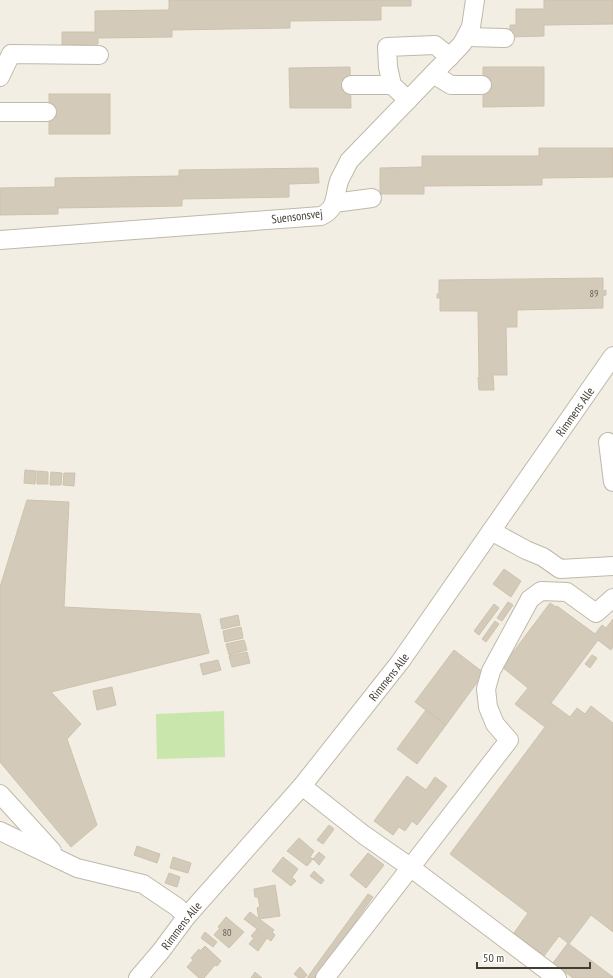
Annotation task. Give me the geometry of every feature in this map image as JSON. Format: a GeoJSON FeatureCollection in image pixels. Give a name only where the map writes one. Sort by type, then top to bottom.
{"type":"FeatureCollection","features":[{"type":"Feature","properties":{"kind":"street","name":"Suensonsvej"},"geometry":{"type":"LineString","coordinates":[[0,240],[321,216],[328,212],[334,203],[339,181],[349,161],[462,44],[467,37],[475,0]]}},
{"type":"Feature","properties":{"kind":"street"},"geometry":{"type":"LineString","coordinates":[[467,37],[505,38]]}},
{"type":"Feature","properties":{"kind":"street"},"geometry":{"type":"LineString","coordinates":[[408,100],[392,85],[388,67],[387,47],[435,45],[450,56]]}},
{"type":"Feature","properties":{"kind":"street"},"geometry":{"type":"LineString","coordinates":[[0,77],[11,54],[99,55]]}},
{"type":"Feature","properties":{"kind":"street"},"geometry":{"type":"LineString","coordinates":[[433,74],[451,85],[482,85]]}},
{"type":"Feature","properties":{"kind":"street"},"geometry":{"type":"LineString","coordinates":[[351,85],[392,85]]}},
{"type":"Feature","properties":{"kind":"street"},"geometry":{"type":"LineString","coordinates":[[0,112],[47,112]]}},
{"type":"Feature","properties":{"kind":"street"},"geometry":{"type":"LineString","coordinates":[[334,203],[372,198]]}},
{"type":"Feature","properties":{"kind":"street","name":"Rimmens Alle"},"geometry":{"type":"LineString","coordinates":[[138,978],[161,951],[187,916],[302,786],[400,662],[613,356]]}},
{"type":"Feature","properties":{"kind":"street"},"geometry":{"type":"LineString","coordinates":[[608,442],[613,482]]}},
{"type":"Feature","properties":{"kind":"street"},"geometry":{"type":"LineString","coordinates":[[491,530],[526,550],[543,557],[560,569],[613,566]]}},
{"type":"Feature","properties":{"kind":"street"},"geometry":{"type":"LineString","coordinates":[[543,557],[553,591]]}},
{"type":"Feature","properties":{"kind":"street"},"geometry":{"type":"LineString","coordinates":[[325,978],[509,740],[494,724],[488,707],[486,689],[491,670],[530,599],[541,591],[567,592],[596,613],[613,598]]}},
{"type":"Feature","properties":{"kind":"street"},"geometry":{"type":"LineString","coordinates":[[302,786],[364,835],[410,867],[557,978]]}},
{"type":"Feature","properties":{"kind":"street"},"geometry":{"type":"LineString","coordinates":[[0,794],[58,858]]}},
{"type":"Feature","properties":{"kind":"street"},"geometry":{"type":"LineString","coordinates":[[0,831],[76,868],[143,884],[177,907],[187,916]]}},
{"type":"Feature","properties":{"kind":"green space"},"geometry":{"type":"Polygon","coordinates":[[[224,711],[225,757],[157,759],[156,714],[224,711]]]}},
{"type":"Feature","properties":{"kind":"building"},"geometry":{"type":"Polygon","coordinates":[[[169,0],[411,0],[411,6],[381,6],[381,20],[290,21],[290,28],[172,30],[172,37],[98,38],[98,44],[62,45],[62,32],[95,32],[95,11],[169,10],[169,0]]]}},
{"type":"Feature","properties":{"kind":"building"},"geometry":{"type":"Polygon","coordinates":[[[544,0],[613,0],[613,24],[544,25],[544,36],[510,37],[510,25],[516,25],[516,9],[544,9],[544,0]]]}},
{"type":"Feature","properties":{"kind":"building"},"geometry":{"type":"Polygon","coordinates":[[[350,67],[351,108],[290,108],[289,68],[350,67]]]}},
{"type":"Feature","properties":{"kind":"building"},"geometry":{"type":"Polygon","coordinates":[[[483,67],[544,67],[544,106],[483,107],[483,67]]]}},
{"type":"Feature","properties":{"kind":"building"},"geometry":{"type":"Polygon","coordinates":[[[49,94],[110,94],[110,134],[49,134],[49,94]]]}},
{"type":"Feature","properties":{"kind":"building"},"geometry":{"type":"Polygon","coordinates":[[[539,148],[613,148],[613,177],[542,178],[542,185],[424,186],[424,194],[380,194],[380,168],[422,167],[422,156],[539,156],[539,148]]]}},
{"type":"Feature","properties":{"kind":"building"},"geometry":{"type":"Polygon","coordinates":[[[318,168],[319,183],[289,184],[289,197],[182,199],[182,206],[58,208],[58,214],[0,215],[0,188],[55,187],[55,178],[179,176],[179,170],[318,168]]]}},
{"type":"Feature","properties":{"kind":"building"},"geometry":{"type":"Polygon","coordinates":[[[603,278],[603,291],[606,290],[606,295],[603,296],[603,308],[517,310],[517,327],[506,327],[507,375],[493,375],[494,390],[479,390],[478,377],[482,376],[479,376],[478,311],[440,311],[440,298],[437,298],[437,294],[439,294],[439,280],[603,278]]]}},
{"type":"Feature","properties":{"kind":"building"},"geometry":{"type":"Polygon","coordinates":[[[25,470],[36,471],[35,484],[24,483],[25,470]]]}},
{"type":"Feature","properties":{"kind":"building"},"geometry":{"type":"Polygon","coordinates":[[[37,471],[48,472],[48,484],[37,484],[37,471]]]}},
{"type":"Feature","properties":{"kind":"building"},"geometry":{"type":"Polygon","coordinates":[[[51,472],[62,473],[61,485],[50,485],[51,472]]]}},
{"type":"Feature","properties":{"kind":"building"},"geometry":{"type":"Polygon","coordinates":[[[64,473],[75,473],[74,486],[63,485],[64,473]]]}},
{"type":"Feature","properties":{"kind":"building"},"geometry":{"type":"Polygon","coordinates":[[[27,500],[69,502],[64,607],[200,614],[209,653],[51,692],[81,724],[67,739],[97,825],[71,847],[0,762],[0,587],[27,500]]]}},
{"type":"Feature","properties":{"kind":"building"},"geometry":{"type":"Polygon","coordinates":[[[504,569],[521,581],[511,597],[493,584],[504,569]]]}},
{"type":"Feature","properties":{"kind":"building"},"geometry":{"type":"Polygon","coordinates":[[[508,602],[513,605],[502,621],[497,618],[508,602]]]}},
{"type":"Feature","properties":{"kind":"building"},"geometry":{"type":"Polygon","coordinates":[[[550,603],[556,607],[557,606],[595,634],[602,625],[606,628],[613,619],[613,646],[611,650],[598,640],[551,703],[570,717],[577,708],[585,714],[591,706],[613,723],[613,932],[591,915],[569,944],[613,978],[573,978],[553,963],[568,943],[559,936],[544,956],[514,933],[528,913],[450,854],[545,727],[515,704],[528,688],[502,667],[550,603]]]}},
{"type":"Feature","properties":{"kind":"building"},"geometry":{"type":"Polygon","coordinates":[[[494,604],[499,608],[479,635],[474,631],[494,604]]]}},
{"type":"Feature","properties":{"kind":"building"},"geometry":{"type":"Polygon","coordinates":[[[238,615],[240,625],[222,629],[220,619],[238,615]]]}},
{"type":"Feature","properties":{"kind":"building"},"geometry":{"type":"Polygon","coordinates":[[[495,621],[499,624],[486,642],[482,639],[495,621]]]}},
{"type":"Feature","properties":{"kind":"building"},"geometry":{"type":"Polygon","coordinates":[[[241,627],[243,638],[225,642],[223,631],[241,627]]]}},
{"type":"Feature","properties":{"kind":"building"},"geometry":{"type":"Polygon","coordinates":[[[244,640],[247,650],[229,655],[226,644],[244,640]]]}},
{"type":"Feature","properties":{"kind":"building"},"geometry":{"type":"Polygon","coordinates":[[[454,650],[484,673],[446,725],[415,702],[454,650]]]}},
{"type":"Feature","properties":{"kind":"building"},"geometry":{"type":"Polygon","coordinates":[[[247,652],[250,663],[232,667],[229,656],[247,652]]]}},
{"type":"Feature","properties":{"kind":"building"},"geometry":{"type":"Polygon","coordinates":[[[592,655],[597,658],[590,668],[585,664],[592,655]]]}},
{"type":"Feature","properties":{"kind":"building"},"geometry":{"type":"Polygon","coordinates":[[[218,660],[221,670],[203,675],[200,664],[218,660]]]}},
{"type":"Feature","properties":{"kind":"building"},"geometry":{"type":"Polygon","coordinates":[[[112,687],[116,705],[97,710],[93,691],[112,687]]]}},
{"type":"Feature","properties":{"kind":"building"},"geometry":{"type":"Polygon","coordinates":[[[426,710],[446,725],[417,764],[397,749],[426,710]]]}},
{"type":"Feature","properties":{"kind":"building"},"geometry":{"type":"Polygon","coordinates":[[[407,776],[426,790],[435,777],[447,786],[417,825],[412,821],[405,831],[399,827],[393,835],[374,821],[407,776]]]}},
{"type":"Feature","properties":{"kind":"building"},"geometry":{"type":"Polygon","coordinates":[[[329,825],[334,829],[323,844],[317,840],[329,825]]]}},
{"type":"Feature","properties":{"kind":"building"},"geometry":{"type":"Polygon","coordinates":[[[299,838],[314,851],[310,857],[313,859],[307,866],[287,851],[299,838]]]}},
{"type":"Feature","properties":{"kind":"building"},"geometry":{"type":"Polygon","coordinates":[[[137,846],[160,854],[157,863],[134,855],[137,846]]]}},
{"type":"Feature","properties":{"kind":"building"},"geometry":{"type":"Polygon","coordinates":[[[319,852],[325,857],[319,865],[313,859],[319,852]]]}},
{"type":"Feature","properties":{"kind":"building"},"geometry":{"type":"Polygon","coordinates":[[[368,853],[384,865],[366,888],[350,875],[368,853]]]}},
{"type":"Feature","properties":{"kind":"building"},"geometry":{"type":"Polygon","coordinates":[[[173,857],[191,863],[188,873],[170,868],[173,857]]]}},
{"type":"Feature","properties":{"kind":"building"},"geometry":{"type":"Polygon","coordinates":[[[283,857],[298,869],[292,877],[296,881],[291,886],[272,871],[283,857]]]}},
{"type":"Feature","properties":{"kind":"building"},"geometry":{"type":"Polygon","coordinates":[[[314,871],[324,880],[321,884],[310,876],[314,871]]]}},
{"type":"Feature","properties":{"kind":"building"},"geometry":{"type":"Polygon","coordinates":[[[169,873],[180,877],[177,887],[165,883],[169,873]]]}},
{"type":"Feature","properties":{"kind":"building"},"geometry":{"type":"Polygon","coordinates":[[[275,885],[280,916],[259,919],[257,908],[260,907],[258,897],[255,897],[254,889],[275,885]]]}},
{"type":"Feature","properties":{"kind":"building"},"geometry":{"type":"Polygon","coordinates":[[[368,894],[373,897],[351,928],[355,931],[319,978],[307,978],[368,894]]]}},
{"type":"Feature","properties":{"kind":"building"},"geometry":{"type":"Polygon","coordinates":[[[250,912],[274,930],[272,932],[275,935],[271,941],[267,938],[258,951],[249,944],[254,938],[251,936],[257,929],[244,919],[250,912]]]}},
{"type":"Feature","properties":{"kind":"building"},"geometry":{"type":"Polygon","coordinates":[[[226,917],[244,932],[229,948],[214,935],[226,917]]]}},
{"type":"Feature","properties":{"kind":"building"},"geometry":{"type":"Polygon","coordinates":[[[205,932],[217,942],[213,947],[201,938],[205,932]]]}},
{"type":"Feature","properties":{"kind":"building"},"geometry":{"type":"Polygon","coordinates":[[[205,946],[221,961],[217,966],[215,965],[204,978],[199,978],[187,967],[193,960],[191,958],[199,949],[200,951],[205,946]]]}},
{"type":"Feature","properties":{"kind":"building"},"geometry":{"type":"Polygon","coordinates":[[[300,967],[307,975],[304,978],[299,978],[294,974],[300,967]]]}},
{"type":"Feature","properties":{"kind":"building"},"geometry":{"type":"Polygon","coordinates":[[[255,972],[262,978],[251,978],[255,972]]]}}]}
